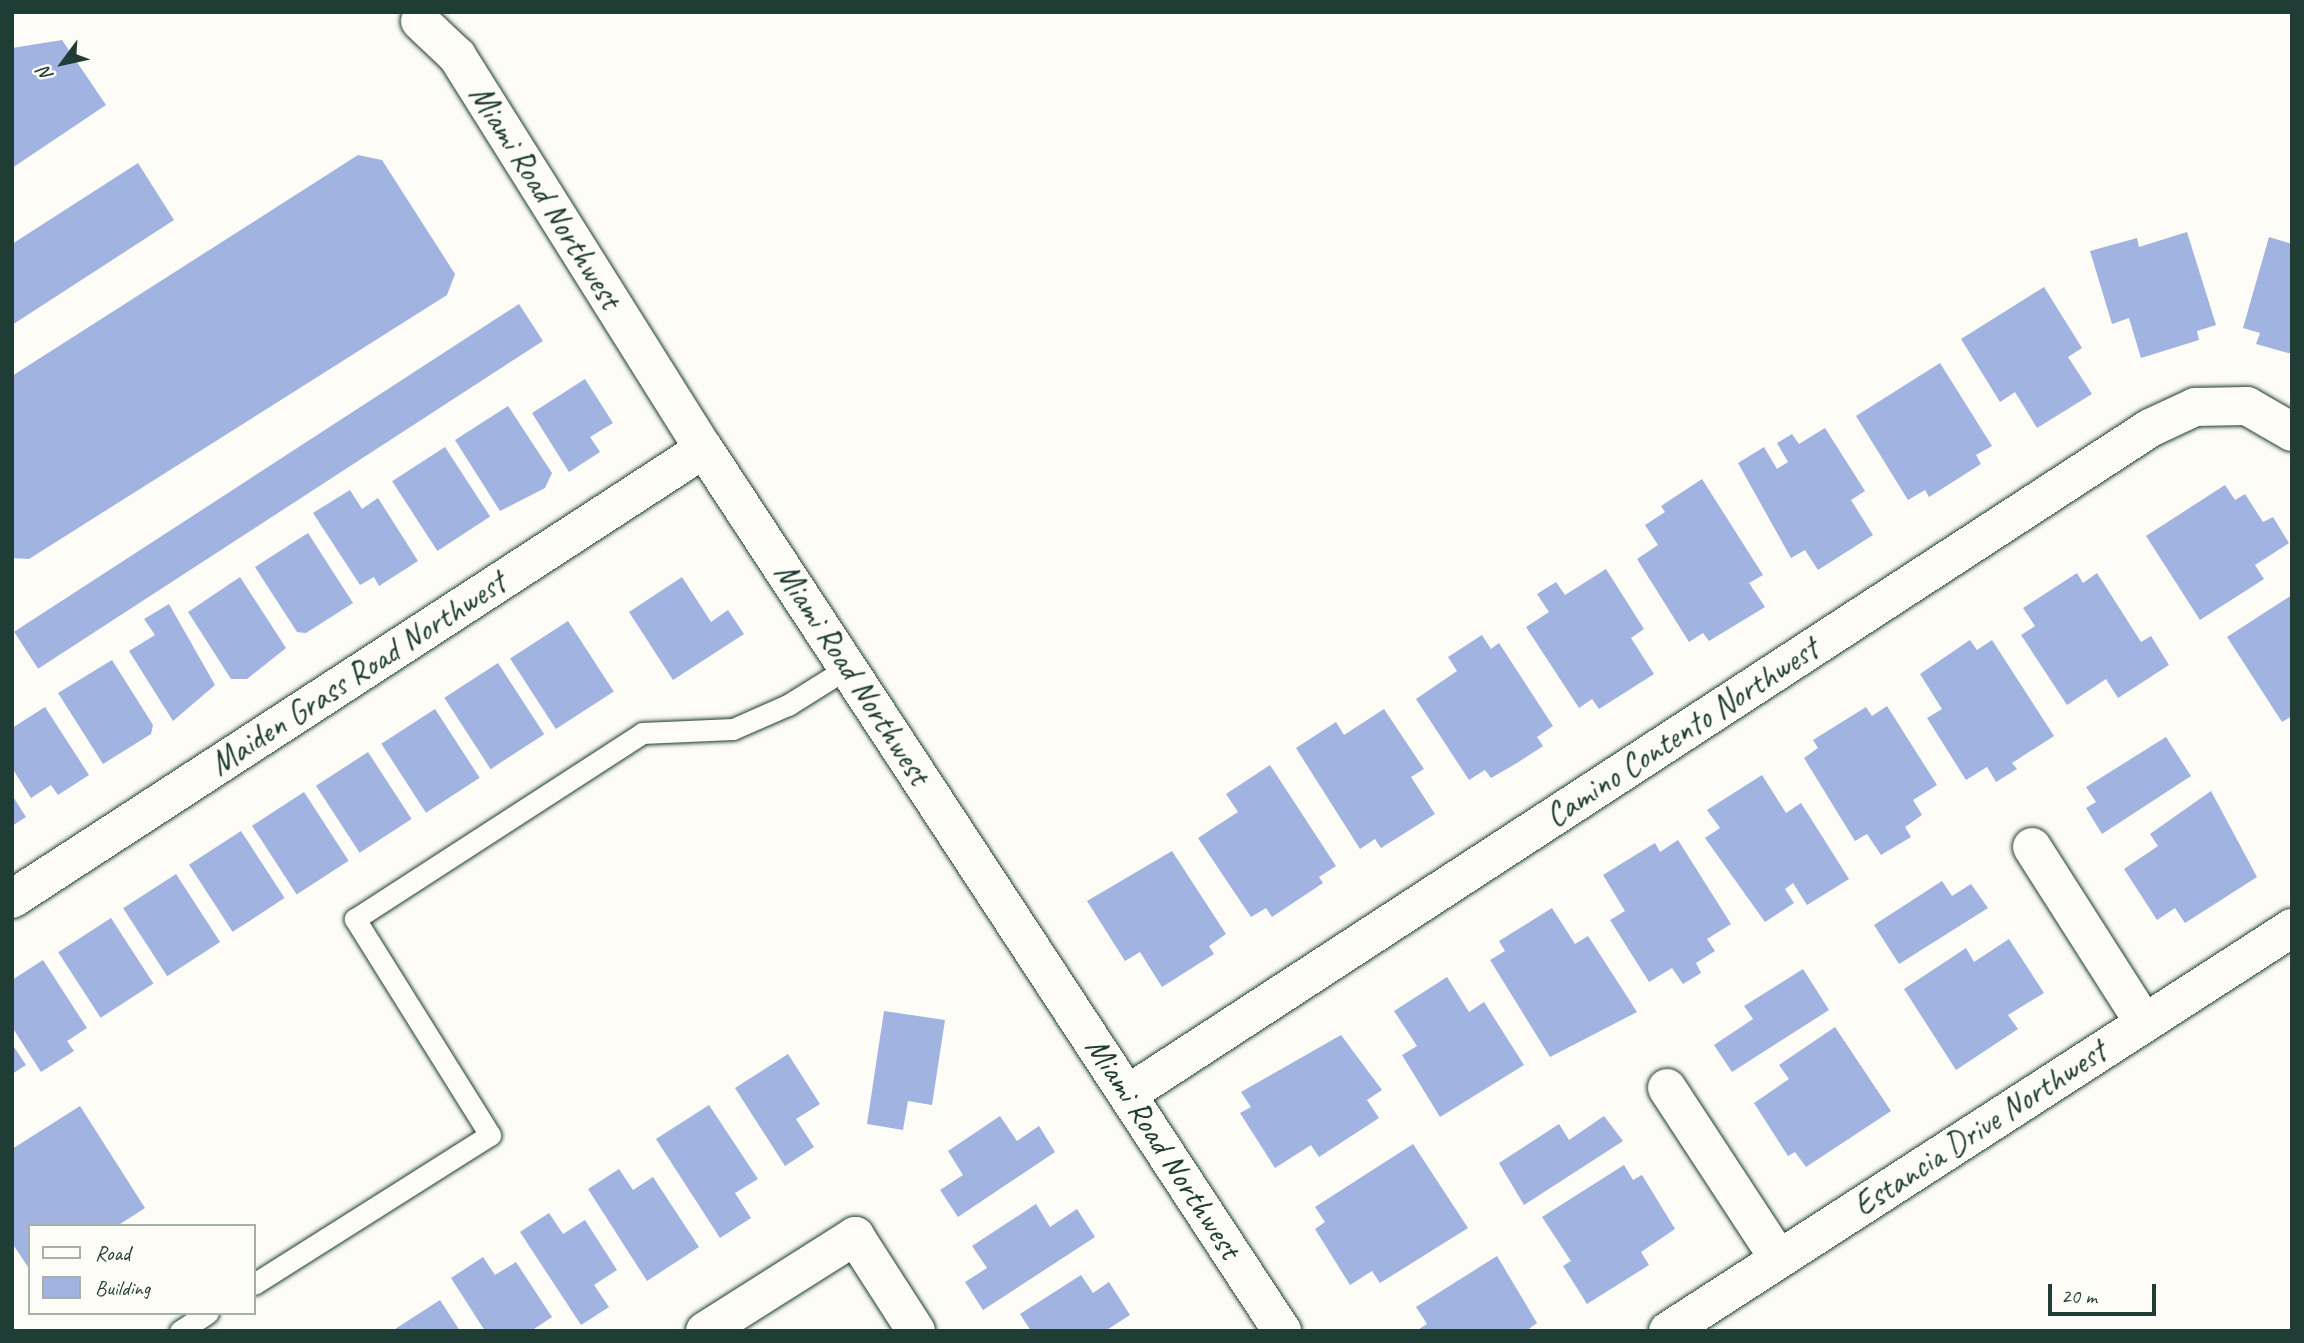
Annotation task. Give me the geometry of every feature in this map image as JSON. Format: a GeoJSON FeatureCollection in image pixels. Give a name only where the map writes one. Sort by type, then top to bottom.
{"type":"FeatureCollection","features":[{"type":"Feature","properties":{"kind":"street","name":"Miami Road Northwest"},"geometry":{"type":"LineString","coordinates":[[420,21],[457,56],[704,449],[1282,1331]]}},
{"type":"Feature","properties":{"kind":"street","name":"Camino Contento Northwest"},"geometry":{"type":"LineString","coordinates":[[1128,1094],[2150,428],[2195,407],[2247,406],[2292,432]]}},
{"type":"Feature","properties":{"kind":"street","name":"Maiden Grass Road Northwest"},"geometry":{"type":"LineString","coordinates":[[12,898],[704,449]]}},
{"type":"Feature","properties":{"kind":"street"},"geometry":{"type":"LineString","coordinates":[[2032,847],[2144,1023]]}},
{"type":"Feature","properties":{"kind":"street","name":"Estancia Drive Northwest"},"geometry":{"type":"LineString","coordinates":[[1668,1331],[2292,928]]}},
{"type":"Feature","properties":{"kind":"street"},"geometry":{"type":"LineString","coordinates":[[1667,1088],[1779,1259]]}},
{"type":"Feature","properties":{"kind":"street"},"geometry":{"type":"LineString","coordinates":[[705,1331],[855,1236],[916,1331]]}},
{"type":"Feature","properties":{"kind":"lane"},"geometry":{"type":"LineString","coordinates":[[256,1283],[490,1135],[355,919],[642,733],[733,729],[788,705],[847,667]]}},
{"type":"Feature","properties":{"kind":"lane"},"geometry":{"type":"LineString","coordinates":[[180,1331],[205,1315]]}},
{"type":"Feature","properties":{"kind":"building"},"geometry":{"type":"Polygon","coordinates":[[[62,40],[106,105],[12,168],[12,48],[62,40]]]}},
{"type":"Feature","properties":{"kind":"building"},"geometry":{"type":"Polygon","coordinates":[[[358,155],[382,160],[455,274],[447,295],[29,559],[12,558],[12,376],[358,155]]]}},
{"type":"Feature","properties":{"kind":"building"},"geometry":{"type":"Polygon","coordinates":[[[138,163],[174,220],[12,325],[12,244],[138,163]]]}},
{"type":"Feature","properties":{"kind":"building"},"geometry":{"type":"Polygon","coordinates":[[[2187,232],[2216,325],[2197,331],[2199,340],[2141,358],[2129,318],[2112,324],[2090,251],[2137,238],[2139,247],[2187,232]]]}},
{"type":"Feature","properties":{"kind":"building"},"geometry":{"type":"Polygon","coordinates":[[[2269,237],[2292,244],[2292,354],[2256,344],[2260,333],[2243,328],[2269,237]]]}},
{"type":"Feature","properties":{"kind":"building"},"geometry":{"type":"Polygon","coordinates":[[[2044,287],[2082,348],[2068,357],[2092,394],[2037,428],[2015,392],[2000,402],[1961,339],[2044,287]]]}},
{"type":"Feature","properties":{"kind":"building"},"geometry":{"type":"Polygon","coordinates":[[[519,304],[543,341],[38,669],[14,632],[519,304]]]}},
{"type":"Feature","properties":{"kind":"building"},"geometry":{"type":"Polygon","coordinates":[[[1940,363],[1992,446],[1976,455],[1981,464],[1929,497],[1925,490],[1908,500],[1856,416],[1940,363]]]}},
{"type":"Feature","properties":{"kind":"building"},"geometry":{"type":"Polygon","coordinates":[[[585,379],[613,423],[590,437],[600,452],[569,472],[532,413],[585,379]]]}},
{"type":"Feature","properties":{"kind":"building"},"geometry":{"type":"Polygon","coordinates":[[[508,406],[552,473],[545,488],[500,511],[455,440],[508,406]]]}},
{"type":"Feature","properties":{"kind":"building"},"geometry":{"type":"Polygon","coordinates":[[[1825,428],[1865,491],[1851,500],[1873,535],[1818,570],[1805,550],[1791,558],[1738,463],[1764,447],[1777,469],[1788,462],[1777,443],[1792,434],[1799,444],[1825,428]]]}},
{"type":"Feature","properties":{"kind":"building"},"geometry":{"type":"Polygon","coordinates":[[[445,447],[490,517],[437,551],[392,481],[445,447]]]}},
{"type":"Feature","properties":{"kind":"building"},"geometry":{"type":"Polygon","coordinates":[[[1702,479],[1763,575],[1749,583],[1765,607],[1709,641],[1703,633],[1689,642],[1637,559],[1658,545],[1645,525],[1665,512],[1661,506],[1702,479]]]}},
{"type":"Feature","properties":{"kind":"building"},"geometry":{"type":"Polygon","coordinates":[[[2225,485],[2235,500],[2245,494],[2263,522],[2273,517],[2289,543],[2255,565],[2264,579],[2200,620],[2146,536],[2225,485]]]}},
{"type":"Feature","properties":{"kind":"building"},"geometry":{"type":"Polygon","coordinates":[[[350,490],[362,509],[378,498],[418,561],[379,586],[374,577],[360,585],[313,513],[350,490]]]}},
{"type":"Feature","properties":{"kind":"building"},"geometry":{"type":"Polygon","coordinates":[[[308,533],[353,603],[306,633],[297,632],[255,567],[308,533]]]}},
{"type":"Feature","properties":{"kind":"building"},"geometry":{"type":"Polygon","coordinates":[[[1606,569],[1644,629],[1631,638],[1654,674],[1599,709],[1592,699],[1579,708],[1526,627],[1549,612],[1537,594],[1556,582],[1565,595],[1606,569]]]}},
{"type":"Feature","properties":{"kind":"building"},"geometry":{"type":"Polygon","coordinates":[[[2077,573],[2083,583],[2097,573],[2141,642],[2151,636],[2169,665],[2118,698],[2106,679],[2067,705],[2021,635],[2035,626],[2023,608],[2077,573]]]}},
{"type":"Feature","properties":{"kind":"building"},"geometry":{"type":"Polygon","coordinates":[[[240,577],[286,648],[247,679],[231,679],[188,612],[240,577]]]}},
{"type":"Feature","properties":{"kind":"building"},"geometry":{"type":"Polygon","coordinates":[[[682,577],[711,622],[728,610],[744,634],[673,680],[629,612],[682,577]]]}},
{"type":"Feature","properties":{"kind":"building"},"geometry":{"type":"Polygon","coordinates":[[[2292,595],[2292,716],[2282,722],[2227,637],[2292,595]]]}},
{"type":"Feature","properties":{"kind":"building"},"geometry":{"type":"Polygon","coordinates":[[[169,604],[215,685],[173,721],[129,651],[155,635],[144,619],[169,604]]]}},
{"type":"Feature","properties":{"kind":"building"},"geometry":{"type":"Polygon","coordinates":[[[568,621],[614,691],[556,729],[510,659],[568,621]]]}},
{"type":"Feature","properties":{"kind":"building"},"geometry":{"type":"Polygon","coordinates":[[[1482,635],[1491,649],[1499,643],[1553,726],[1537,737],[1543,746],[1517,763],[1491,778],[1485,770],[1469,780],[1416,699],[1457,671],[1448,657],[1482,635]]]}},
{"type":"Feature","properties":{"kind":"building"},"geometry":{"type":"Polygon","coordinates":[[[1970,640],[1977,650],[1992,640],[2054,736],[2012,763],[2017,769],[1996,782],[1987,767],[1966,780],[1927,718],[1942,709],[1920,674],[1970,640]]]}},
{"type":"Feature","properties":{"kind":"building"},"geometry":{"type":"Polygon","coordinates":[[[112,660],[153,725],[151,734],[103,764],[58,693],[112,660]]]}},
{"type":"Feature","properties":{"kind":"building"},"geometry":{"type":"Polygon","coordinates":[[[498,663],[544,734],[491,769],[444,698],[498,663]]]}},
{"type":"Feature","properties":{"kind":"building"},"geometry":{"type":"Polygon","coordinates":[[[1887,706],[1937,785],[1913,800],[1922,815],[1905,827],[1911,837],[1881,855],[1867,834],[1855,841],[1804,758],[1818,748],[1813,740],[1866,707],[1872,716],[1887,706]]]}},
{"type":"Feature","properties":{"kind":"building"},"geometry":{"type":"Polygon","coordinates":[[[45,707],[89,775],[58,795],[51,785],[31,798],[12,768],[12,728],[45,707]]]}},
{"type":"Feature","properties":{"kind":"building"},"geometry":{"type":"Polygon","coordinates":[[[435,709],[480,778],[426,813],[381,744],[435,709]]]}},
{"type":"Feature","properties":{"kind":"building"},"geometry":{"type":"Polygon","coordinates":[[[1384,709],[1424,769],[1411,777],[1435,814],[1381,848],[1375,839],[1360,849],[1296,748],[1336,722],[1344,735],[1384,709]]]}},
{"type":"Feature","properties":{"kind":"building"},"geometry":{"type":"Polygon","coordinates":[[[2166,737],[2191,776],[2102,834],[2086,808],[2096,802],[2086,787],[2166,737]]]}},
{"type":"Feature","properties":{"kind":"building"},"geometry":{"type":"Polygon","coordinates":[[[368,752],[412,819],[360,853],[316,786],[368,752]]]}},
{"type":"Feature","properties":{"kind":"building"},"geometry":{"type":"Polygon","coordinates":[[[1270,765],[1336,866],[1319,877],[1323,883],[1272,917],[1266,908],[1251,917],[1198,838],[1238,812],[1226,794],[1270,765]]]}},
{"type":"Feature","properties":{"kind":"building"},"geometry":{"type":"Polygon","coordinates":[[[1762,775],[1786,813],[1801,803],[1849,879],[1807,905],[1793,883],[1785,889],[1794,903],[1765,922],[1705,838],[1720,828],[1707,810],[1762,775]]]}},
{"type":"Feature","properties":{"kind":"building"},"geometry":{"type":"Polygon","coordinates":[[[2211,791],[2257,877],[2185,923],[2175,908],[2157,920],[2124,869],[2158,846],[2150,834],[2211,791]]]}},
{"type":"Feature","properties":{"kind":"building"},"geometry":{"type":"Polygon","coordinates":[[[304,792],[349,861],[297,895],[252,826],[304,792]]]}},
{"type":"Feature","properties":{"kind":"building"},"geometry":{"type":"Polygon","coordinates":[[[12,795],[26,817],[12,826],[12,795]]]}},
{"type":"Feature","properties":{"kind":"building"},"geometry":{"type":"Polygon","coordinates":[[[241,831],[285,898],[233,932],[189,865],[241,831]]]}},
{"type":"Feature","properties":{"kind":"building"},"geometry":{"type":"Polygon","coordinates":[[[1678,840],[1731,924],[1707,939],[1715,951],[1696,963],[1701,973],[1683,984],[1672,968],[1649,982],[1610,920],[1625,911],[1603,875],[1655,843],[1660,852],[1678,840]]]}},
{"type":"Feature","properties":{"kind":"building"},"geometry":{"type":"Polygon","coordinates":[[[1172,851],[1226,934],[1209,946],[1214,954],[1162,987],[1140,952],[1125,961],[1087,901],[1172,851]]]}},
{"type":"Feature","properties":{"kind":"building"},"geometry":{"type":"Polygon","coordinates":[[[176,874],[220,942],[167,976],[123,908],[176,874]]]}},
{"type":"Feature","properties":{"kind":"building"},"geometry":{"type":"Polygon","coordinates":[[[1942,881],[1952,896],[1971,884],[1988,908],[1899,964],[1874,925],[1942,881]]]}},
{"type":"Feature","properties":{"kind":"building"},"geometry":{"type":"Polygon","coordinates":[[[1552,908],[1575,944],[1588,936],[1637,1012],[1550,1057],[1490,960],[1505,951],[1499,941],[1552,908]]]}},
{"type":"Feature","properties":{"kind":"building"},"geometry":{"type":"Polygon","coordinates":[[[111,918],[153,983],[101,1018],[58,952],[111,918]]]}},
{"type":"Feature","properties":{"kind":"building"},"geometry":{"type":"Polygon","coordinates":[[[2009,939],[2044,993],[2008,1015],[2018,1029],[1956,1070],[1904,989],[1966,948],[1974,962],[2009,939]]]}},
{"type":"Feature","properties":{"kind":"building"},"geometry":{"type":"Polygon","coordinates":[[[43,960],[87,1028],[67,1041],[74,1051],[41,1072],[12,1027],[12,980],[43,960]]]}},
{"type":"Feature","properties":{"kind":"building"},"geometry":{"type":"Polygon","coordinates":[[[1803,969],[1829,1010],[1732,1072],[1714,1045],[1753,1019],[1744,1006],[1803,969]]]}},
{"type":"Feature","properties":{"kind":"building"},"geometry":{"type":"Polygon","coordinates":[[[1447,977],[1469,1012],[1484,1002],[1524,1065],[1440,1117],[1402,1055],[1417,1046],[1394,1011],[1447,977]]]}},
{"type":"Feature","properties":{"kind":"building"},"geometry":{"type":"Polygon","coordinates":[[[884,1011],[945,1020],[932,1105],[908,1101],[903,1130],[867,1124],[884,1011]]]}},
{"type":"Feature","properties":{"kind":"building"},"geometry":{"type":"Polygon","coordinates":[[[1835,1027],[1891,1111],[1806,1167],[1795,1152],[1788,1156],[1754,1103],[1789,1079],[1779,1065],[1835,1027]]]}},
{"type":"Feature","properties":{"kind":"building"},"geometry":{"type":"Polygon","coordinates":[[[1341,1035],[1382,1090],[1367,1100],[1379,1118],[1319,1157],[1311,1145],[1275,1168],[1240,1113],[1251,1107],[1241,1092],[1341,1035]]]}},
{"type":"Feature","properties":{"kind":"building"},"geometry":{"type":"Polygon","coordinates":[[[12,1044],[26,1065],[12,1074],[12,1044]]]}},
{"type":"Feature","properties":{"kind":"building"},"geometry":{"type":"Polygon","coordinates":[[[788,1054],[820,1104],[796,1119],[814,1147],[785,1166],[735,1088],[788,1054]]]}},
{"type":"Feature","properties":{"kind":"building"},"geometry":{"type":"Polygon","coordinates":[[[709,1105],[758,1179],[735,1193],[751,1218],[720,1238],[656,1139],[709,1105]]]}},
{"type":"Feature","properties":{"kind":"building"},"geometry":{"type":"Polygon","coordinates":[[[80,1106],[145,1208],[120,1224],[28,1224],[28,1267],[12,1243],[12,1149],[80,1106]]]}},
{"type":"Feature","properties":{"kind":"building"},"geometry":{"type":"Polygon","coordinates":[[[1000,1116],[1017,1141],[1039,1126],[1055,1152],[958,1217],[940,1190],[963,1175],[948,1151],[1000,1116]]]}},
{"type":"Feature","properties":{"kind":"building"},"geometry":{"type":"Polygon","coordinates":[[[1604,1116],[1623,1141],[1524,1205],[1499,1163],[1559,1124],[1569,1140],[1604,1116]]]}},
{"type":"Feature","properties":{"kind":"building"},"geometry":{"type":"Polygon","coordinates":[[[1413,1144],[1468,1228],[1380,1283],[1372,1271],[1350,1285],[1315,1229],[1325,1222],[1315,1207],[1413,1144]]]}},
{"type":"Feature","properties":{"kind":"building"},"geometry":{"type":"Polygon","coordinates":[[[1624,1165],[1633,1180],[1642,1175],[1675,1229],[1641,1252],[1649,1265],[1587,1304],[1563,1266],[1571,1261],[1542,1217],[1624,1165]]]}},
{"type":"Feature","properties":{"kind":"building"},"geometry":{"type":"Polygon","coordinates":[[[619,1169],[633,1190],[653,1177],[699,1247],[647,1281],[588,1189],[619,1169]]]}},
{"type":"Feature","properties":{"kind":"building"},"geometry":{"type":"Polygon","coordinates":[[[1036,1204],[1050,1227],[1077,1209],[1095,1237],[983,1310],[965,1282],[987,1268],[972,1246],[1036,1204]]]}},
{"type":"Feature","properties":{"kind":"building"},"geometry":{"type":"Polygon","coordinates":[[[549,1213],[563,1234],[585,1220],[617,1270],[594,1285],[609,1307],[581,1325],[520,1232],[549,1213]]]}},
{"type":"Feature","properties":{"kind":"building"},"geometry":{"type":"Polygon","coordinates":[[[1497,1256],[1537,1323],[1526,1331],[1416,1331],[1427,1324],[1416,1307],[1497,1256]]]}},
{"type":"Feature","properties":{"kind":"building"},"geometry":{"type":"Polygon","coordinates":[[[483,1257],[495,1275],[516,1262],[552,1317],[531,1331],[485,1331],[451,1278],[483,1257]]]}},
{"type":"Feature","properties":{"kind":"building"},"geometry":{"type":"Polygon","coordinates":[[[1081,1275],[1093,1293],[1109,1282],[1130,1315],[1105,1331],[1031,1331],[1020,1314],[1081,1275]]]}},
{"type":"Feature","properties":{"kind":"building"},"geometry":{"type":"Polygon","coordinates":[[[440,1300],[460,1331],[392,1331],[440,1300]]]}}]}
